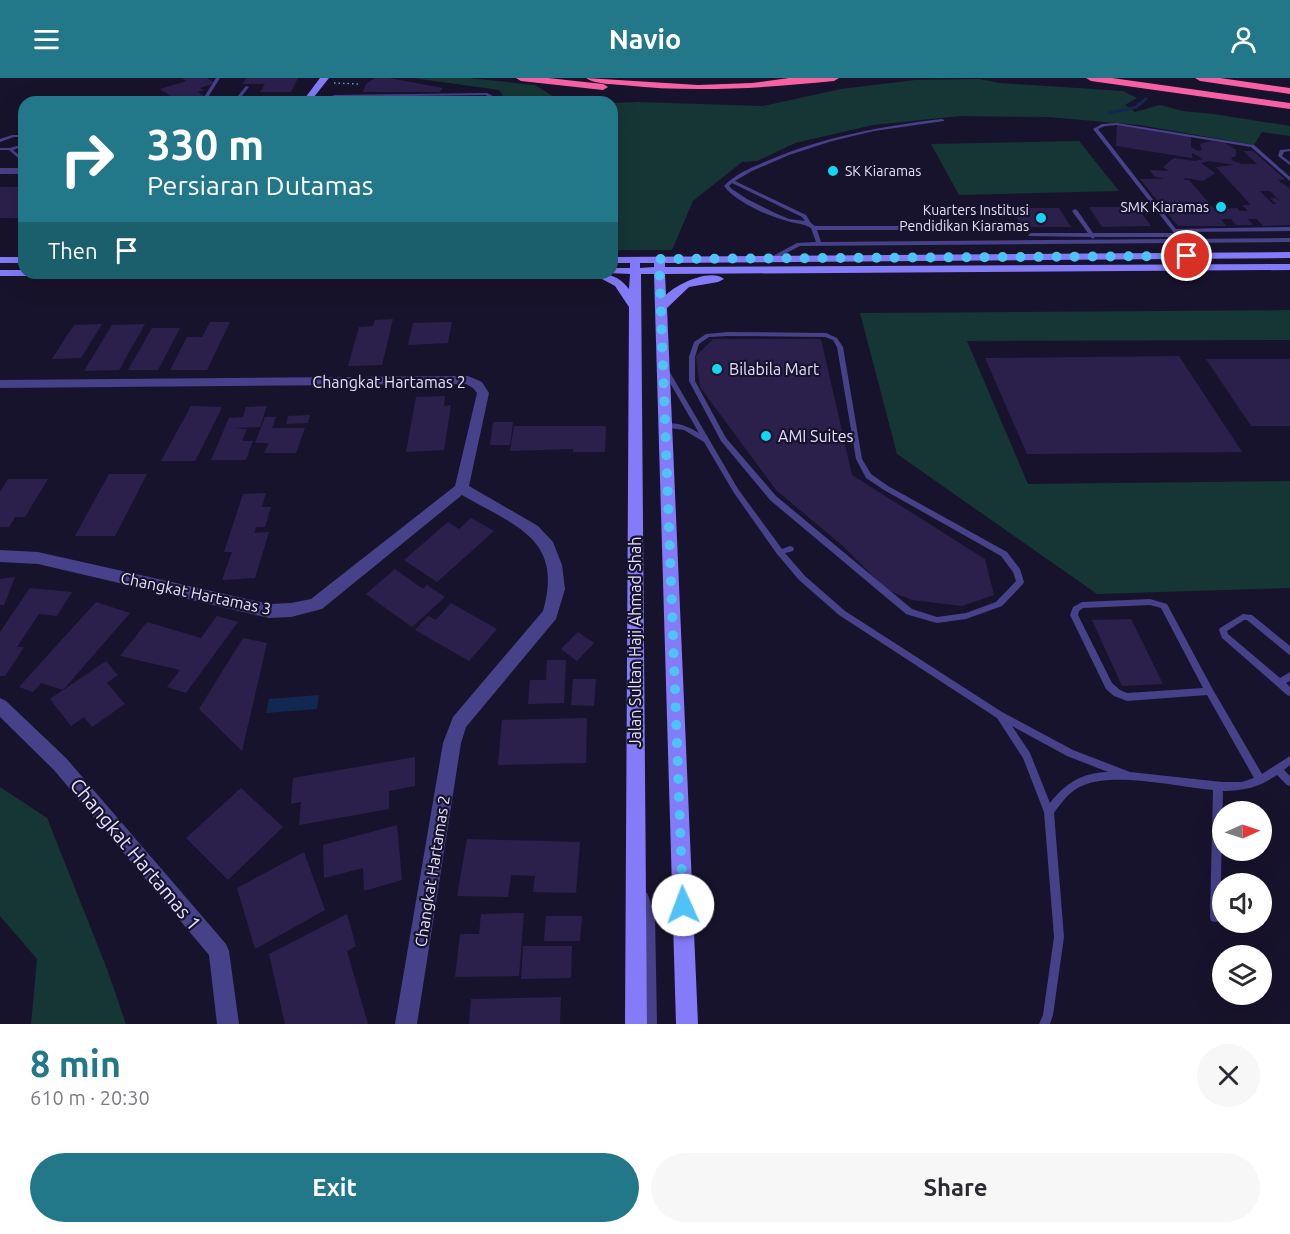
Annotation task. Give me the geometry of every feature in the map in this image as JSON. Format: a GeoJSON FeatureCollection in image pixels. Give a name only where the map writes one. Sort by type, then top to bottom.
{"type":"FeatureCollection","features":[{"type":"Feature","properties":{"kind":"highway"},"geometry":{"type":"LineString","coordinates":[[521,78],[666,92],[690,88]]}},
{"type":"Feature","properties":{"kind":"highway"},"geometry":{"type":"LineString","coordinates":[[592,78],[632,84],[690,88],[734,88],[834,78]]}},
{"type":"Feature","properties":{"kind":"highway"},"geometry":{"type":"LineString","coordinates":[[592,78],[669,82],[744,78]]}},
{"type":"Feature","properties":{"kind":"highway"},"geometry":{"type":"LineString","coordinates":[[786,82],[806,78]]}},
{"type":"Feature","properties":{"kind":"highway"},"geometry":{"type":"LineString","coordinates":[[1091,78],[1290,106]]}},
{"type":"Feature","properties":{"kind":"highway"},"geometry":{"type":"LineString","coordinates":[[1124,78],[1203,94]]}},
{"type":"Feature","properties":{"kind":"highway"},"geometry":{"type":"LineString","coordinates":[[1166,78],[1290,96]]}},
{"type":"Feature","properties":{"kind":"highway"},"geometry":{"type":"LineString","coordinates":[[1200,78],[1290,91]]}},
{"type":"Feature","properties":{"kind":"street"},"geometry":{"type":"LineString","coordinates":[[310,96],[317,85],[328,81]]}},
{"type":"Feature","properties":{"kind":"street"},"geometry":{"type":"LineString","coordinates":[[0,171],[18,171]]}},
{"type":"Feature","properties":{"kind":"street"},"geometry":{"type":"LineString","coordinates":[[659,265],[773,258],[1290,255]]}},
{"type":"Feature","properties":{"kind":"street"},"geometry":{"type":"LineString","coordinates":[[0,260],[18,260]]}},
{"type":"Feature","properties":{"kind":"street"},"geometry":{"type":"LineString","coordinates":[[618,261],[635,265],[844,269],[1290,267]]}},
{"type":"Feature","properties":{"kind":"street"},"geometry":{"type":"LineString","coordinates":[[618,269],[635,265]]}},
{"type":"Feature","properties":{"kind":"street","name":"Jalan Sultan Haji Ahmad Shah"},"geometry":{"type":"LineString","coordinates":[[635,265],[636,1024]]}},
{"type":"Feature","properties":{"kind":"street","name":"Jalan Sultan Haji Ahmad Shah"},"geometry":{"type":"LineString","coordinates":[[659,265],[687,1024]]}},
{"type":"Feature","properties":{"kind":"street"},"geometry":{"type":"LineString","coordinates":[[661,307],[674,291],[686,283],[724,278],[786,277],[844,269]]}},
{"type":"Feature","properties":{"kind":"street"},"geometry":{"type":"LineString","coordinates":[[0,273],[18,273]]}},
{"type":"Feature","properties":{"kind":"street"},"geometry":{"type":"LineString","coordinates":[[612,279],[624,287],[635,307]]}},
{"type":"Feature","properties":{"kind":"street","name":"Changkat Hartamas 2"},"geometry":{"type":"LineString","coordinates":[[0,384],[468,380],[478,385],[483,393],[461,488],[533,530],[548,546],[554,565],[557,589],[550,614],[459,723],[452,743],[406,1024]]}},
{"type":"Feature","properties":{"kind":"street","name":"Changkat Hartamas 3"},"geometry":{"type":"LineString","coordinates":[[0,556],[38,558],[268,611],[291,610],[316,604],[461,488]]}},
{"type":"Feature","properties":{"kind":"street","name":"Changkat Hartamas 1"},"geometry":{"type":"LineString","coordinates":[[0,706],[60,764],[219,951],[228,1024]]}},
{"type":"Feature","properties":{"kind":"lane"},"geometry":{"type":"LineString","coordinates":[[207,96],[218,78]]}},
{"type":"Feature","properties":{"kind":"lane"},"geometry":{"type":"LineString","coordinates":[[240,96],[247,87]]}},
{"type":"Feature","properties":{"kind":"lane"},"geometry":{"type":"LineString","coordinates":[[334,96],[487,94],[490,96]]}},
{"type":"Feature","properties":{"kind":"lane"},"geometry":{"type":"LineString","coordinates":[[941,228],[811,226],[784,219],[738,197],[726,188],[740,174],[803,146],[900,124],[942,120]]}},
{"type":"Feature","properties":{"kind":"lane"},"geometry":{"type":"LineString","coordinates":[[1182,241],[1095,129],[1104,125],[1117,124],[1252,146],[1290,180]]}},
{"type":"Feature","properties":{"kind":"lane"},"geometry":{"type":"LineString","coordinates":[[0,141],[18,136]]}},
{"type":"Feature","properties":{"kind":"lane"},"geometry":{"type":"LineString","coordinates":[[0,149],[18,147]]}},
{"type":"Feature","properties":{"kind":"lane"},"geometry":{"type":"LineString","coordinates":[[10,149],[18,156]]}},
{"type":"Feature","properties":{"kind":"lane"},"geometry":{"type":"LineString","coordinates":[[1290,150],[1282,151],[1280,156],[1290,164]]}},
{"type":"Feature","properties":{"kind":"lane"},"geometry":{"type":"LineString","coordinates":[[731,181],[804,216],[819,244]]}},
{"type":"Feature","properties":{"kind":"lane"},"geometry":{"type":"LineString","coordinates":[[1075,211],[1095,241]]}},
{"type":"Feature","properties":{"kind":"lane"},"geometry":{"type":"LineString","coordinates":[[1031,235],[1290,229]]}},
{"type":"Feature","properties":{"kind":"lane"},"geometry":{"type":"LineString","coordinates":[[773,258],[799,244],[1290,240]]}},
{"type":"Feature","properties":{"kind":"lane"},"geometry":{"type":"LineString","coordinates":[[708,335],[826,335],[835,339],[840,347],[859,459],[868,476],[886,489],[1004,554],[1017,571],[1020,582],[999,604],[966,616],[937,620],[909,612],[773,498],[723,439],[711,418],[692,381],[692,357],[696,343],[708,335]]}},
{"type":"Feature","properties":{"kind":"lane"},"geometry":{"type":"LineString","coordinates":[[663,365],[736,491],[780,552],[802,578],[842,614],[999,715],[1070,753],[1126,775]]}},
{"type":"Feature","properties":{"kind":"lane"},"geometry":{"type":"LineString","coordinates":[[694,422],[711,418]]}},
{"type":"Feature","properties":{"kind":"lane"},"geometry":{"type":"LineString","coordinates":[[665,425],[678,425],[688,429],[707,443]]}},
{"type":"Feature","properties":{"kind":"lane"},"geometry":{"type":"LineString","coordinates":[[707,443],[723,439]]}},
{"type":"Feature","properties":{"kind":"lane"},"geometry":{"type":"LineString","coordinates":[[780,552],[790,549]]}},
{"type":"Feature","properties":{"kind":"lane"},"geometry":{"type":"LineString","coordinates":[[1209,691],[1127,697],[1117,693],[1109,686],[1074,615],[1076,609],[1082,605],[1150,602],[1164,606],[1209,691],[1260,779]]}},
{"type":"Feature","properties":{"kind":"lane"},"geometry":{"type":"LineString","coordinates":[[1290,651],[1249,617],[1243,617],[1223,630],[1224,636],[1290,692]]}},
{"type":"Feature","properties":{"kind":"lane"},"geometry":{"type":"LineString","coordinates":[[1280,683],[1290,676]]}},
{"type":"Feature","properties":{"kind":"lane"},"geometry":{"type":"LineString","coordinates":[[999,715],[1027,756],[1049,813],[1059,937],[1048,1015],[1044,1024]]}},
{"type":"Feature","properties":{"kind":"lane"},"geometry":{"type":"LineString","coordinates":[[1049,813],[1067,789],[1086,778],[1126,775],[1218,787],[1244,786],[1277,770],[1290,760]]}},
{"type":"Feature","properties":{"kind":"lane"},"geometry":{"type":"LineString","coordinates":[[1277,770],[1290,782]]}},
{"type":"Feature","properties":{"kind":"lane"},"geometry":{"type":"LineString","coordinates":[[1216,873],[1218,787]]}},
{"type":"Feature","properties":{"kind":"lane"},"geometry":{"type":"LineString","coordinates":[[636,882],[650,913],[652,1024]]}},
{"type":"Feature","properties":{"kind":"path"},"geometry":{"type":"LineString","coordinates":[[328,81],[363,85]]}},
{"type":"Feature","properties":{"kind":"green space"},"geometry":{"type":"Polygon","coordinates":[[[413,78],[469,78],[535,85],[553,96],[503,96],[499,90],[413,78]]]}},
{"type":"Feature","properties":{"kind":"green space"},"geometry":{"type":"Polygon","coordinates":[[[979,79],[1000,83],[1123,91],[1137,98],[1125,105],[1135,112],[1160,105],[1183,111],[1290,126],[1290,136],[1262,132],[1254,145],[1139,125],[1048,117],[960,116],[873,125],[795,143],[757,161],[742,162],[693,201],[672,250],[618,250],[618,103],[763,106],[841,89],[915,80],[979,79]]]}},
{"type":"Feature","properties":{"kind":"green space"},"geometry":{"type":"Polygon","coordinates":[[[1079,141],[1119,191],[959,195],[931,144],[1079,141]]]}},
{"type":"Feature","properties":{"kind":"green space"},"geometry":{"type":"Polygon","coordinates":[[[1290,310],[1290,340],[967,341],[1028,484],[1290,481],[1290,588],[1097,594],[897,454],[860,313],[1290,310]]]}},
{"type":"Feature","properties":{"kind":"green space"},"geometry":{"type":"Polygon","coordinates":[[[0,787],[47,818],[107,969],[126,1024],[31,1024],[37,959],[0,916],[0,787]]]}},
{"type":"Feature","properties":{"kind":"water"},"geometry":{"type":"Polygon","coordinates":[[[319,695],[317,709],[266,713],[269,699],[319,695]]]}},
{"type":"Feature","properties":{"kind":"building"},"geometry":{"type":"Polygon","coordinates":[[[182,78],[207,78],[215,83],[200,88],[204,90],[198,92],[204,96],[170,96],[160,89],[186,81],[182,78]]]}},
{"type":"Feature","properties":{"kind":"building"},"geometry":{"type":"Polygon","coordinates":[[[246,78],[298,78],[291,92],[260,92],[265,84],[242,84],[246,78]]]}},
{"type":"Feature","properties":{"kind":"building"},"geometry":{"type":"Polygon","coordinates":[[[375,78],[389,78],[443,88],[440,92],[363,92],[366,84],[375,78]]]}},
{"type":"Feature","properties":{"kind":"building"},"geometry":{"type":"Polygon","coordinates":[[[1117,124],[1191,135],[1191,147],[1198,151],[1202,150],[1200,144],[1210,141],[1225,143],[1236,150],[1236,156],[1231,158],[1233,161],[1242,164],[1257,164],[1243,151],[1253,151],[1285,179],[1278,180],[1290,189],[1290,225],[1263,226],[1257,219],[1248,219],[1253,225],[1236,225],[1231,219],[1221,219],[1226,226],[1178,226],[1140,179],[1164,179],[1155,177],[1149,170],[1169,171],[1163,167],[1174,158],[1195,161],[1203,159],[1192,153],[1192,158],[1116,146],[1117,124]],[[1209,161],[1201,163],[1215,173],[1203,181],[1185,178],[1184,180],[1189,180],[1216,211],[1237,208],[1240,211],[1248,211],[1242,205],[1251,205],[1216,167],[1234,165],[1209,161]],[[1260,191],[1273,204],[1276,204],[1270,198],[1276,198],[1283,204],[1270,191],[1260,191]]]}},
{"type":"Feature","properties":{"kind":"building"},"geometry":{"type":"Polygon","coordinates":[[[0,187],[18,187],[18,218],[0,218],[0,187]]]}},
{"type":"Feature","properties":{"kind":"building"},"geometry":{"type":"Polygon","coordinates":[[[1089,207],[1137,207],[1151,226],[1102,227],[1089,207]]]}},
{"type":"Feature","properties":{"kind":"building","name":"Kuarters Institusi Pendidikan Kiaramas"},"geometry":{"type":"Polygon","coordinates":[[[1011,208],[1059,208],[1071,227],[1022,227],[1011,208]]]}},
{"type":"Feature","properties":{"kind":"building"},"geometry":{"type":"Polygon","coordinates":[[[393,319],[382,365],[348,366],[359,327],[373,326],[375,320],[393,319]]]}},
{"type":"Feature","properties":{"kind":"building"},"geometry":{"type":"Polygon","coordinates":[[[210,322],[230,322],[207,370],[170,370],[187,337],[202,337],[210,322]]]}},
{"type":"Feature","properties":{"kind":"building"},"geometry":{"type":"Polygon","coordinates":[[[452,322],[448,343],[408,345],[413,323],[452,322]]]}},
{"type":"Feature","properties":{"kind":"building"},"geometry":{"type":"Polygon","coordinates":[[[102,324],[81,358],[52,359],[74,325],[102,324]]]}},
{"type":"Feature","properties":{"kind":"building"},"geometry":{"type":"Polygon","coordinates":[[[145,324],[119,370],[84,371],[112,325],[145,324]]]}},
{"type":"Feature","properties":{"kind":"building"},"geometry":{"type":"Polygon","coordinates":[[[152,328],[180,328],[158,370],[128,370],[152,328]]]}},
{"type":"Feature","properties":{"kind":"building"},"geometry":{"type":"Polygon","coordinates":[[[713,339],[821,339],[852,475],[985,559],[994,595],[962,606],[912,600],[887,590],[844,547],[776,490],[700,387],[696,356],[713,339]]]}},
{"type":"Feature","properties":{"kind":"building"},"geometry":{"type":"Polygon","coordinates":[[[1179,356],[1242,452],[1027,454],[985,358],[1179,356]]]}},
{"type":"Feature","properties":{"kind":"building"},"geometry":{"type":"Polygon","coordinates":[[[1206,359],[1290,359],[1290,426],[1251,426],[1206,359]]]}},
{"type":"Feature","properties":{"kind":"building"},"geometry":{"type":"Polygon","coordinates":[[[445,396],[444,406],[451,405],[444,450],[406,452],[416,397],[445,396]]]}},
{"type":"Feature","properties":{"kind":"building"},"geometry":{"type":"Polygon","coordinates":[[[191,406],[222,407],[195,461],[161,461],[191,406]]]}},
{"type":"Feature","properties":{"kind":"building"},"geometry":{"type":"Polygon","coordinates":[[[267,406],[260,427],[230,428],[247,429],[242,441],[253,441],[246,460],[211,460],[229,418],[243,417],[246,407],[267,406]]]}},
{"type":"Feature","properties":{"kind":"building"},"geometry":{"type":"Polygon","coordinates":[[[310,415],[308,423],[286,424],[288,416],[310,415]]]}},
{"type":"Feature","properties":{"kind":"building"},"geometry":{"type":"Polygon","coordinates":[[[265,417],[276,417],[272,428],[305,428],[296,453],[264,453],[269,443],[255,443],[265,417]]]}},
{"type":"Feature","properties":{"kind":"building"},"geometry":{"type":"Polygon","coordinates":[[[493,422],[513,422],[510,445],[490,445],[493,422]]]}},
{"type":"Feature","properties":{"kind":"building"},"geometry":{"type":"Polygon","coordinates":[[[514,426],[606,426],[605,452],[573,452],[573,449],[510,451],[514,426]]]}},
{"type":"Feature","properties":{"kind":"building"},"geometry":{"type":"Polygon","coordinates":[[[109,474],[147,474],[115,536],[75,536],[109,474]]]}},
{"type":"Feature","properties":{"kind":"building"},"geometry":{"type":"Polygon","coordinates":[[[8,479],[48,479],[25,517],[15,517],[9,527],[0,527],[0,492],[8,479]]]}},
{"type":"Feature","properties":{"kind":"building"},"geometry":{"type":"Polygon","coordinates":[[[266,493],[262,507],[271,507],[265,527],[256,527],[254,533],[269,532],[255,578],[222,580],[232,552],[224,552],[243,494],[266,493]]]}},
{"type":"Feature","properties":{"kind":"building"},"geometry":{"type":"Polygon","coordinates":[[[471,518],[494,531],[437,582],[404,560],[448,522],[459,529],[471,518]]]}},
{"type":"Feature","properties":{"kind":"building"},"geometry":{"type":"Polygon","coordinates":[[[395,569],[423,589],[427,585],[445,597],[412,627],[366,594],[395,569]]]}},
{"type":"Feature","properties":{"kind":"building"},"geometry":{"type":"Polygon","coordinates":[[[15,577],[4,605],[0,605],[0,579],[15,577]]]}},
{"type":"Feature","properties":{"kind":"building"},"geometry":{"type":"Polygon","coordinates":[[[30,588],[72,592],[57,616],[39,614],[17,647],[24,647],[5,676],[0,676],[0,632],[30,588]]]}},
{"type":"Feature","properties":{"kind":"building"},"geometry":{"type":"Polygon","coordinates":[[[96,602],[130,613],[63,690],[41,683],[33,692],[19,687],[96,602]]]}},
{"type":"Feature","properties":{"kind":"building"},"geometry":{"type":"Polygon","coordinates":[[[451,603],[497,629],[469,661],[415,630],[428,616],[436,620],[451,603]]]}},
{"type":"Feature","properties":{"kind":"building"},"geometry":{"type":"Polygon","coordinates":[[[217,616],[238,622],[186,693],[167,687],[180,670],[120,656],[147,622],[201,638],[217,616]]]}},
{"type":"Feature","properties":{"kind":"building"},"geometry":{"type":"Polygon","coordinates":[[[1131,619],[1163,684],[1122,686],[1092,620],[1131,619]]]}},
{"type":"Feature","properties":{"kind":"building"},"geometry":{"type":"Polygon","coordinates":[[[578,632],[594,643],[577,661],[561,649],[578,632]]]}},
{"type":"Feature","properties":{"kind":"building"},"geometry":{"type":"Polygon","coordinates":[[[243,638],[267,643],[242,751],[199,709],[243,638]]]}},
{"type":"Feature","properties":{"kind":"building"},"geometry":{"type":"Polygon","coordinates":[[[547,660],[566,660],[564,703],[528,704],[530,680],[546,680],[547,660]]]}},
{"type":"Feature","properties":{"kind":"building"},"geometry":{"type":"Polygon","coordinates":[[[106,661],[118,675],[107,683],[125,704],[92,727],[84,717],[71,726],[50,699],[106,661]]]}},
{"type":"Feature","properties":{"kind":"building"},"geometry":{"type":"Polygon","coordinates":[[[573,679],[596,679],[594,706],[571,705],[573,679]]]}},
{"type":"Feature","properties":{"kind":"building"},"geometry":{"type":"Polygon","coordinates":[[[587,718],[586,763],[498,765],[502,720],[587,718]]]}},
{"type":"Feature","properties":{"kind":"building"},"geometry":{"type":"Polygon","coordinates":[[[415,757],[415,786],[389,791],[389,809],[299,825],[301,802],[291,804],[293,778],[415,757]]]}},
{"type":"Feature","properties":{"kind":"building"},"geometry":{"type":"Polygon","coordinates":[[[241,788],[283,827],[228,880],[186,838],[241,788]]]}},
{"type":"Feature","properties":{"kind":"building"},"geometry":{"type":"Polygon","coordinates":[[[397,825],[402,880],[364,891],[363,868],[324,878],[323,845],[397,825]]]}},
{"type":"Feature","properties":{"kind":"building"},"geometry":{"type":"Polygon","coordinates":[[[467,839],[580,842],[576,893],[533,892],[535,876],[511,875],[508,897],[457,896],[467,839]]]}},
{"type":"Feature","properties":{"kind":"building"},"geometry":{"type":"Polygon","coordinates":[[[304,852],[325,910],[255,949],[237,888],[304,852]]]}},
{"type":"Feature","properties":{"kind":"building"},"geometry":{"type":"Polygon","coordinates":[[[524,913],[519,976],[455,977],[460,934],[479,934],[481,914],[524,913]]]}},
{"type":"Feature","properties":{"kind":"building"},"geometry":{"type":"Polygon","coordinates":[[[347,914],[356,946],[347,951],[368,1024],[285,1024],[269,954],[347,914]]]}},
{"type":"Feature","properties":{"kind":"building"},"geometry":{"type":"Polygon","coordinates":[[[546,916],[582,916],[580,941],[544,941],[546,916]]]}},
{"type":"Feature","properties":{"kind":"building"},"geometry":{"type":"Polygon","coordinates":[[[523,946],[572,946],[571,978],[521,979],[523,946]]]}},
{"type":"Feature","properties":{"kind":"building"},"geometry":{"type":"Polygon","coordinates":[[[561,997],[560,1024],[469,1024],[471,999],[561,997]]]}},
{"type":"Feature","properties":{"kind":"waterway"},"geometry":{"type":"LineString","coordinates":[[1109,113],[1136,107],[1146,99]]}},
{"type":"Feature","properties":{"kind":"place","name":"SK Kiaramas"},"geometry":{"type":"Point","coordinates":[833,171]}},
{"type":"Feature","properties":{"kind":"place","name":"SMK Kiaramas"},"geometry":{"type":"Point","coordinates":[1221,207]}},
{"type":"Feature","properties":{"kind":"place","name":"Kuarters Institusi Pendidikan Kiaramas"},"geometry":{"type":"Point","coordinates":[1041,218]}},
{"type":"Feature","properties":{"kind":"place","name":"Bilabila Mart"},"geometry":{"type":"Point","coordinates":[717,369]}},
{"type":"Feature","properties":{"kind":"place","name":"AMI Suites"},"geometry":{"type":"Point","coordinates":[766,436]}},
{"type":"Feature","properties":{"kind":"route"},"geometry":{"type":"LineString","coordinates":[[683,905],[659,259],[1187,256]]}}]}
